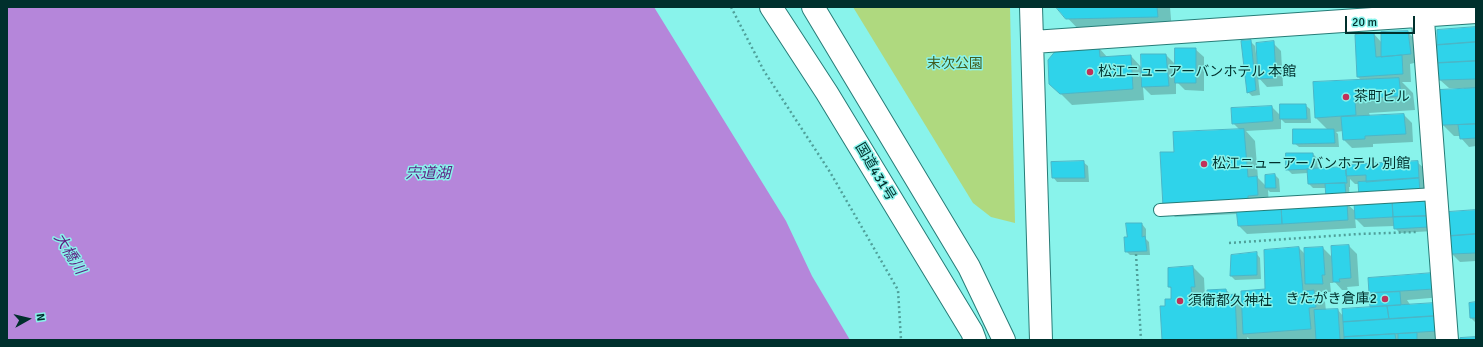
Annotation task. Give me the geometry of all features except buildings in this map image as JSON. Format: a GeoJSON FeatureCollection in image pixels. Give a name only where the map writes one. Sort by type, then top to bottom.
{"type":"FeatureCollection","features":[{"type":"Feature","properties":{"kind":"main road","name":"国道431号"},"geometry":{"type":"LineString","coordinates":[[770,7],[831,99],[972,332],[975,340]]}},
{"type":"Feature","properties":{"kind":"main road"},"geometry":{"type":"LineString","coordinates":[[813,7],[969,267],[1004,340]]}},
{"type":"Feature","properties":{"kind":"main road"},"geometry":{"type":"LineString","coordinates":[[1031,7],[1041,340]]}},
{"type":"Feature","properties":{"kind":"main road"},"geometry":{"type":"LineString","coordinates":[[1033,42],[1422,12],[1476,12]]}},
{"type":"Feature","properties":{"kind":"main road"},"geometry":{"type":"LineString","coordinates":[[1422,12],[1447,340]]}},
{"type":"Feature","properties":{"kind":"main road"},"geometry":{"type":"LineString","coordinates":[[944,286],[961,340]]}},
{"type":"Feature","properties":{"kind":"lane"},"geometry":{"type":"LineString","coordinates":[[1160,210],[1436,194]]}},
{"type":"Feature","properties":{"kind":"path"},"geometry":{"type":"LineString","coordinates":[[731,7],[764,70],[830,172],[898,290],[901,340]]}},
{"type":"Feature","properties":{"kind":"path"},"geometry":{"type":"LineString","coordinates":[[1229,243],[1359,234],[1439,231]]}},
{"type":"Feature","properties":{"kind":"path"},"geometry":{"type":"LineString","coordinates":[[1136,254],[1142,340]]}},
{"type":"Feature","properties":{"kind":"green space","name":"末次公園"},"geometry":{"type":"Polygon","coordinates":[[[853,7],[1010,7],[1015,223],[991,217],[973,203],[853,7]]]}},
{"type":"Feature","properties":{"kind":"water","name":"宍道湖"},"geometry":{"type":"Polygon","coordinates":[[[7,7],[654,7],[786,221],[812,276],[850,340],[7,340],[7,7]]]}},
{"type":"Feature","properties":{"kind":"place","name":"松江ニューアーバンホテル 本館"},"geometry":{"type":"Point","coordinates":[1090,72]}},
{"type":"Feature","properties":{"kind":"place","name":"茶町ビル"},"geometry":{"type":"Point","coordinates":[1346,97]}},
{"type":"Feature","properties":{"kind":"place","name":"松江ニューアーバンホテル 別館"},"geometry":{"type":"Point","coordinates":[1204,164]}},
{"type":"Feature","properties":{"kind":"place","name":"きたがき倉庫2"},"geometry":{"type":"Point","coordinates":[1385,299]}},
{"type":"Feature","properties":{"kind":"place","name":"須衛都久神社"},"geometry":{"type":"Point","coordinates":[1180,301]}},
{"type":"Feature","properties":{"kind":"water label","name":"大橋川"},"geometry":{"type":"Point","coordinates":[69,254]}}]}
